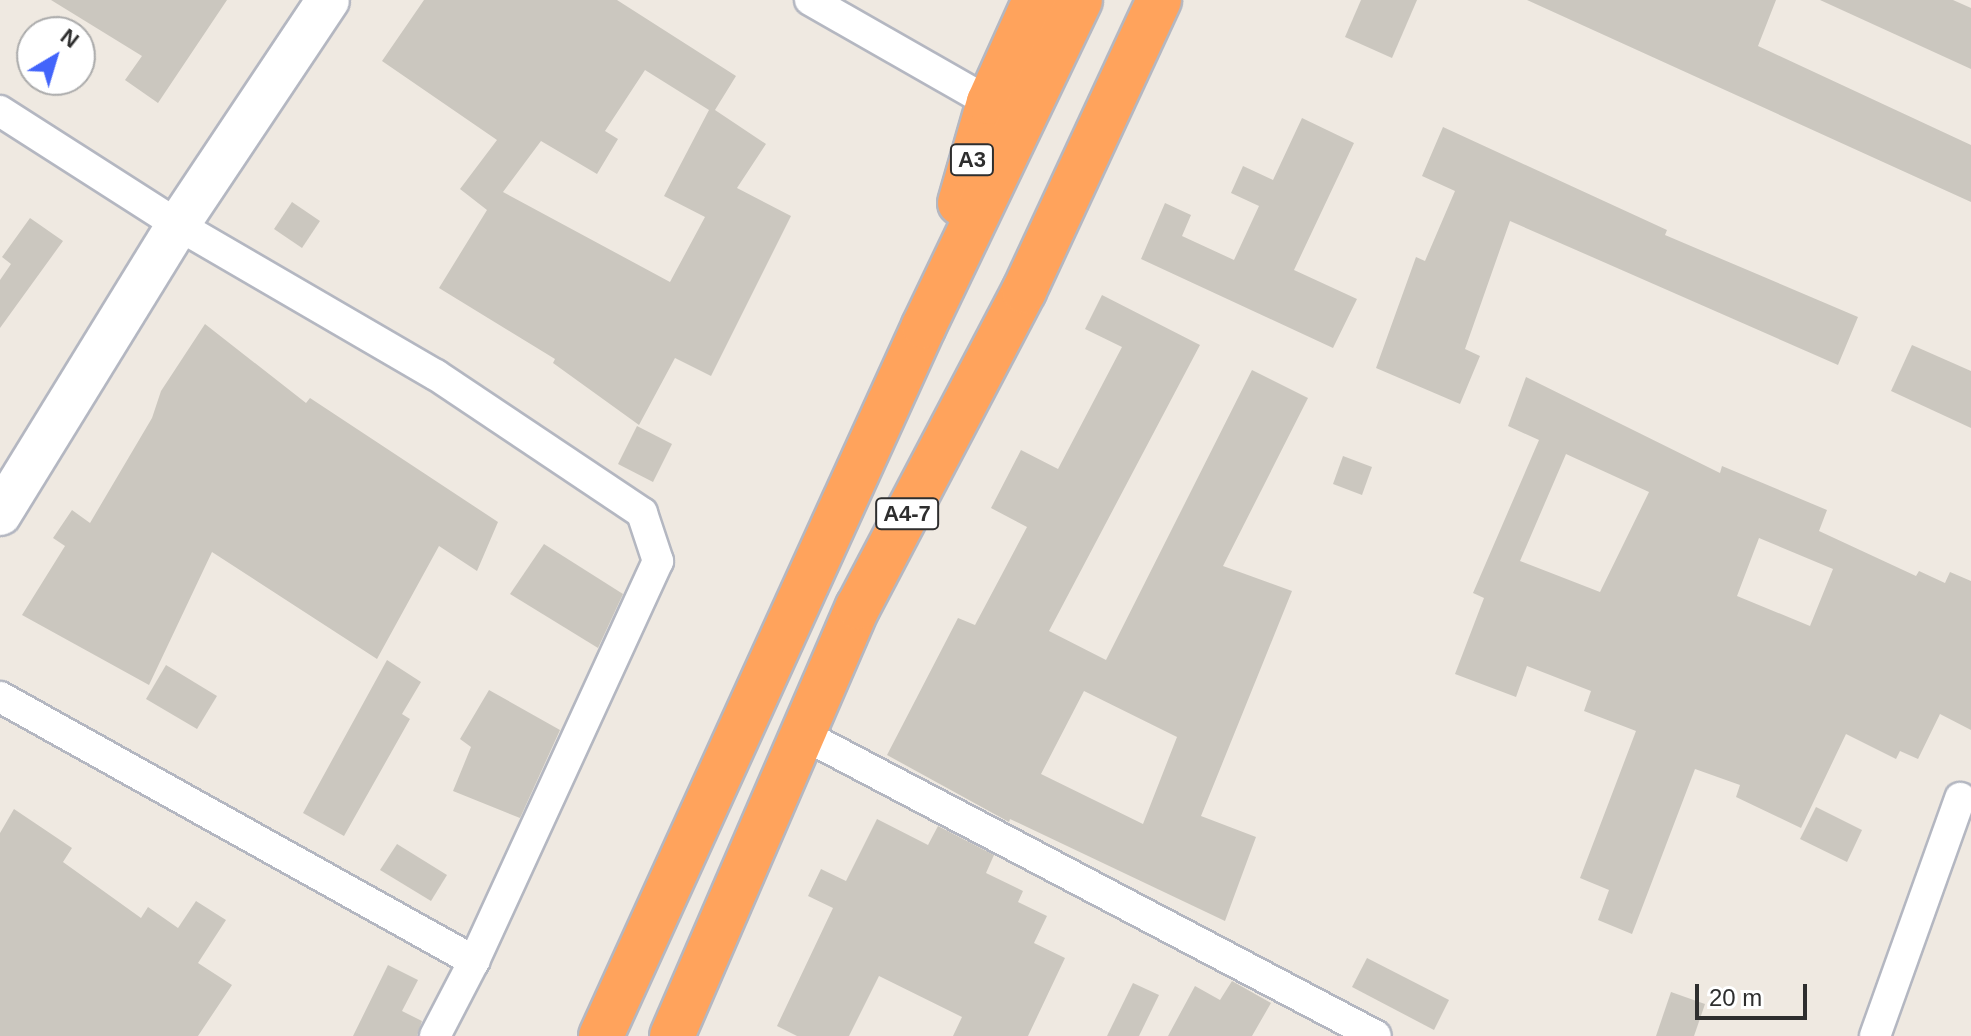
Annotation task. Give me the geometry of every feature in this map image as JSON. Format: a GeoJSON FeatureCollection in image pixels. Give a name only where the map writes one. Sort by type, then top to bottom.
{"type":"FeatureCollection","features":[{"type":"Feature","properties":{"kind":"highway","name":"A3"},"geometry":{"type":"LineString","coordinates":[[924,326],[989,102],[1035,0]]}},
{"type":"Feature","properties":{"kind":"highway","name":"A4-7"},"geometry":{"type":"LineString","coordinates":[[601,1036],[924,326],[1080,0]]}},
{"type":"Feature","properties":{"kind":"highway","name":"A4-7"},"geometry":{"type":"LineString","coordinates":[[672,1036],[858,607],[1024,291],[1159,0]]}},
{"type":"Feature","properties":{"kind":"main road"},"geometry":{"type":"LineString","coordinates":[[0,514],[178,225],[328,0]]}},
{"type":"Feature","properties":{"kind":"street"},"geometry":{"type":"LineString","coordinates":[[810,0],[989,102]]}},
{"type":"Feature","properties":{"kind":"street"},"geometry":{"type":"LineString","coordinates":[[0,111],[178,225],[436,375],[642,513],[658,561],[474,961],[435,1036]]}},
{"type":"Feature","properties":{"kind":"street"},"geometry":{"type":"LineString","coordinates":[[0,697],[474,961]]}},
{"type":"Feature","properties":{"kind":"street"},"geometry":{"type":"LineString","coordinates":[[804,735],[1376,1036]]}},
{"type":"Feature","properties":{"kind":"street"},"geometry":{"type":"LineString","coordinates":[[1875,1036],[1960,798]]}},
{"type":"Feature","properties":{"kind":"building"},"geometry":{"type":"Polygon","coordinates":[[[51,0],[227,0],[158,103],[125,80],[142,56],[96,28],[96,16],[77,16],[51,0]]]}},
{"type":"Feature","properties":{"kind":"building"},"geometry":{"type":"Polygon","coordinates":[[[424,0],[617,0],[736,76],[715,110],[766,144],[737,188],[791,216],[711,376],[675,358],[639,425],[553,363],[555,359],[439,288],[487,210],[460,189],[497,140],[382,61],[424,0]],[[645,70],[605,131],[618,139],[597,174],[541,141],[503,192],[670,282],[705,217],[664,196],[709,110],[645,70]]]}},
{"type":"Feature","properties":{"kind":"building"},"geometry":{"type":"Polygon","coordinates":[[[1361,0],[1417,0],[1392,58],[1345,37],[1361,0]]]}},
{"type":"Feature","properties":{"kind":"building"},"geometry":{"type":"Polygon","coordinates":[[[1527,0],[1776,0],[1758,46],[1971,145],[1971,202],[1527,0]]]}},
{"type":"Feature","properties":{"kind":"building"},"geometry":{"type":"Polygon","coordinates":[[[1820,0],[1953,0],[1971,8],[1971,69],[1820,0]]]}},
{"type":"Feature","properties":{"kind":"building"},"geometry":{"type":"Polygon","coordinates":[[[1302,118],[1354,143],[1294,270],[1357,299],[1333,348],[1141,259],[1165,203],[1191,215],[1182,236],[1234,260],[1259,206],[1231,193],[1243,166],[1273,180],[1302,118]]]}},
{"type":"Feature","properties":{"kind":"building"},"geometry":{"type":"Polygon","coordinates":[[[1443,127],[1667,230],[1665,235],[1858,317],[1838,365],[1510,221],[1465,349],[1480,356],[1460,404],[1376,368],[1416,257],[1425,261],[1455,191],[1422,176],[1443,127]]]}},
{"type":"Feature","properties":{"kind":"building"},"geometry":{"type":"Polygon","coordinates":[[[292,202],[320,221],[302,248],[274,229],[292,202]]]}},
{"type":"Feature","properties":{"kind":"building"},"geometry":{"type":"Polygon","coordinates":[[[30,218],[63,241],[0,328],[0,280],[11,264],[2,257],[30,218]]]}},
{"type":"Feature","properties":{"kind":"building"},"geometry":{"type":"Polygon","coordinates":[[[1102,295],[1200,345],[1049,631],[1106,660],[1252,370],[1308,398],[1223,566],[1292,591],[1201,816],[1256,837],[1225,921],[1010,819],[1009,822],[887,755],[958,618],[975,625],[1027,527],[991,508],[1021,450],[1058,469],[1122,347],[1085,329],[1102,295]],[[1084,691],[1041,774],[1143,824],[1177,737],[1084,691]]]}},
{"type":"Feature","properties":{"kind":"building"},"geometry":{"type":"Polygon","coordinates":[[[205,324],[306,403],[310,398],[498,522],[477,571],[439,546],[377,659],[212,552],[149,685],[22,615],[65,546],[53,538],[72,510],[90,523],[152,418],[161,391],[205,324]]]}},
{"type":"Feature","properties":{"kind":"building"},"geometry":{"type":"Polygon","coordinates":[[[1912,345],[1971,371],[1971,428],[1891,391],[1912,345]]]}},
{"type":"Feature","properties":{"kind":"building"},"geometry":{"type":"Polygon","coordinates":[[[1526,377],[1720,473],[1722,466],[1827,510],[1819,531],[1916,576],[1919,571],[1945,583],[1950,572],[1971,581],[1971,730],[1940,714],[1918,759],[1900,751],[1896,759],[1846,734],[1801,828],[1736,797],[1740,785],[1695,769],[1632,934],[1598,920],[1609,890],[1580,878],[1636,731],[1584,711],[1591,691],[1527,666],[1516,697],[1455,674],[1484,598],[1473,593],[1539,440],[1508,426],[1526,377]],[[1566,454],[1520,561],[1600,592],[1649,492],[1566,454]],[[1759,538],[1737,596],[1810,626],[1833,569],[1759,538]]]}},
{"type":"Feature","properties":{"kind":"building"},"geometry":{"type":"Polygon","coordinates":[[[637,426],[672,444],[653,482],[618,464],[637,426]]]}},
{"type":"Feature","properties":{"kind":"building"},"geometry":{"type":"Polygon","coordinates":[[[1343,456],[1372,467],[1362,495],[1333,484],[1343,456]]]}},
{"type":"Feature","properties":{"kind":"building"},"geometry":{"type":"Polygon","coordinates":[[[544,544],[623,594],[598,648],[510,594],[544,544]]]}},
{"type":"Feature","properties":{"kind":"building"},"geometry":{"type":"Polygon","coordinates":[[[387,660],[421,682],[402,714],[410,719],[344,836],[303,813],[387,660]]]}},
{"type":"Feature","properties":{"kind":"building"},"geometry":{"type":"Polygon","coordinates":[[[166,665],[217,696],[197,729],[146,699],[166,665]]]}},
{"type":"Feature","properties":{"kind":"building"},"geometry":{"type":"Polygon","coordinates":[[[489,690],[560,730],[520,818],[453,791],[471,747],[460,739],[489,690]]]}},
{"type":"Feature","properties":{"kind":"building"},"geometry":{"type":"Polygon","coordinates":[[[1816,807],[1862,830],[1847,862],[1800,839],[1816,807]]]}},
{"type":"Feature","properties":{"kind":"building"},"geometry":{"type":"Polygon","coordinates":[[[14,809],[72,848],[63,862],[141,918],[148,907],[178,928],[196,901],[226,920],[198,963],[232,985],[198,1036],[0,1036],[0,833],[14,809]]]}},
{"type":"Feature","properties":{"kind":"building"},"geometry":{"type":"Polygon","coordinates":[[[877,819],[928,845],[938,826],[994,855],[986,873],[1023,891],[1018,902],[1047,916],[1034,943],[1065,958],[1028,1036],[953,1036],[962,1017],[879,976],[849,1036],[797,1036],[777,1026],[833,908],[808,896],[821,869],[846,881],[877,819]]]}},
{"type":"Feature","properties":{"kind":"building"},"geometry":{"type":"Polygon","coordinates":[[[397,844],[447,875],[431,901],[380,870],[397,844]]]}},
{"type":"Feature","properties":{"kind":"building"},"geometry":{"type":"Polygon","coordinates":[[[1367,958],[1449,1000],[1434,1030],[1352,987],[1367,958]]]}},
{"type":"Feature","properties":{"kind":"building"},"geometry":{"type":"Polygon","coordinates":[[[388,965],[418,980],[402,1011],[422,1021],[417,1036],[353,1036],[388,965]]]}},
{"type":"Feature","properties":{"kind":"building"},"geometry":{"type":"Polygon","coordinates":[[[1232,981],[1271,1003],[1252,1036],[1168,1036],[1195,986],[1220,1000],[1232,981]]]}},
{"type":"Feature","properties":{"kind":"building"},"geometry":{"type":"Polygon","coordinates":[[[1133,983],[1159,995],[1139,1036],[1107,1036],[1133,983]]]}},
{"type":"Feature","properties":{"kind":"building"},"geometry":{"type":"Polygon","coordinates":[[[1671,992],[1705,1004],[1694,1036],[1656,1036],[1671,992]]]}}]}
